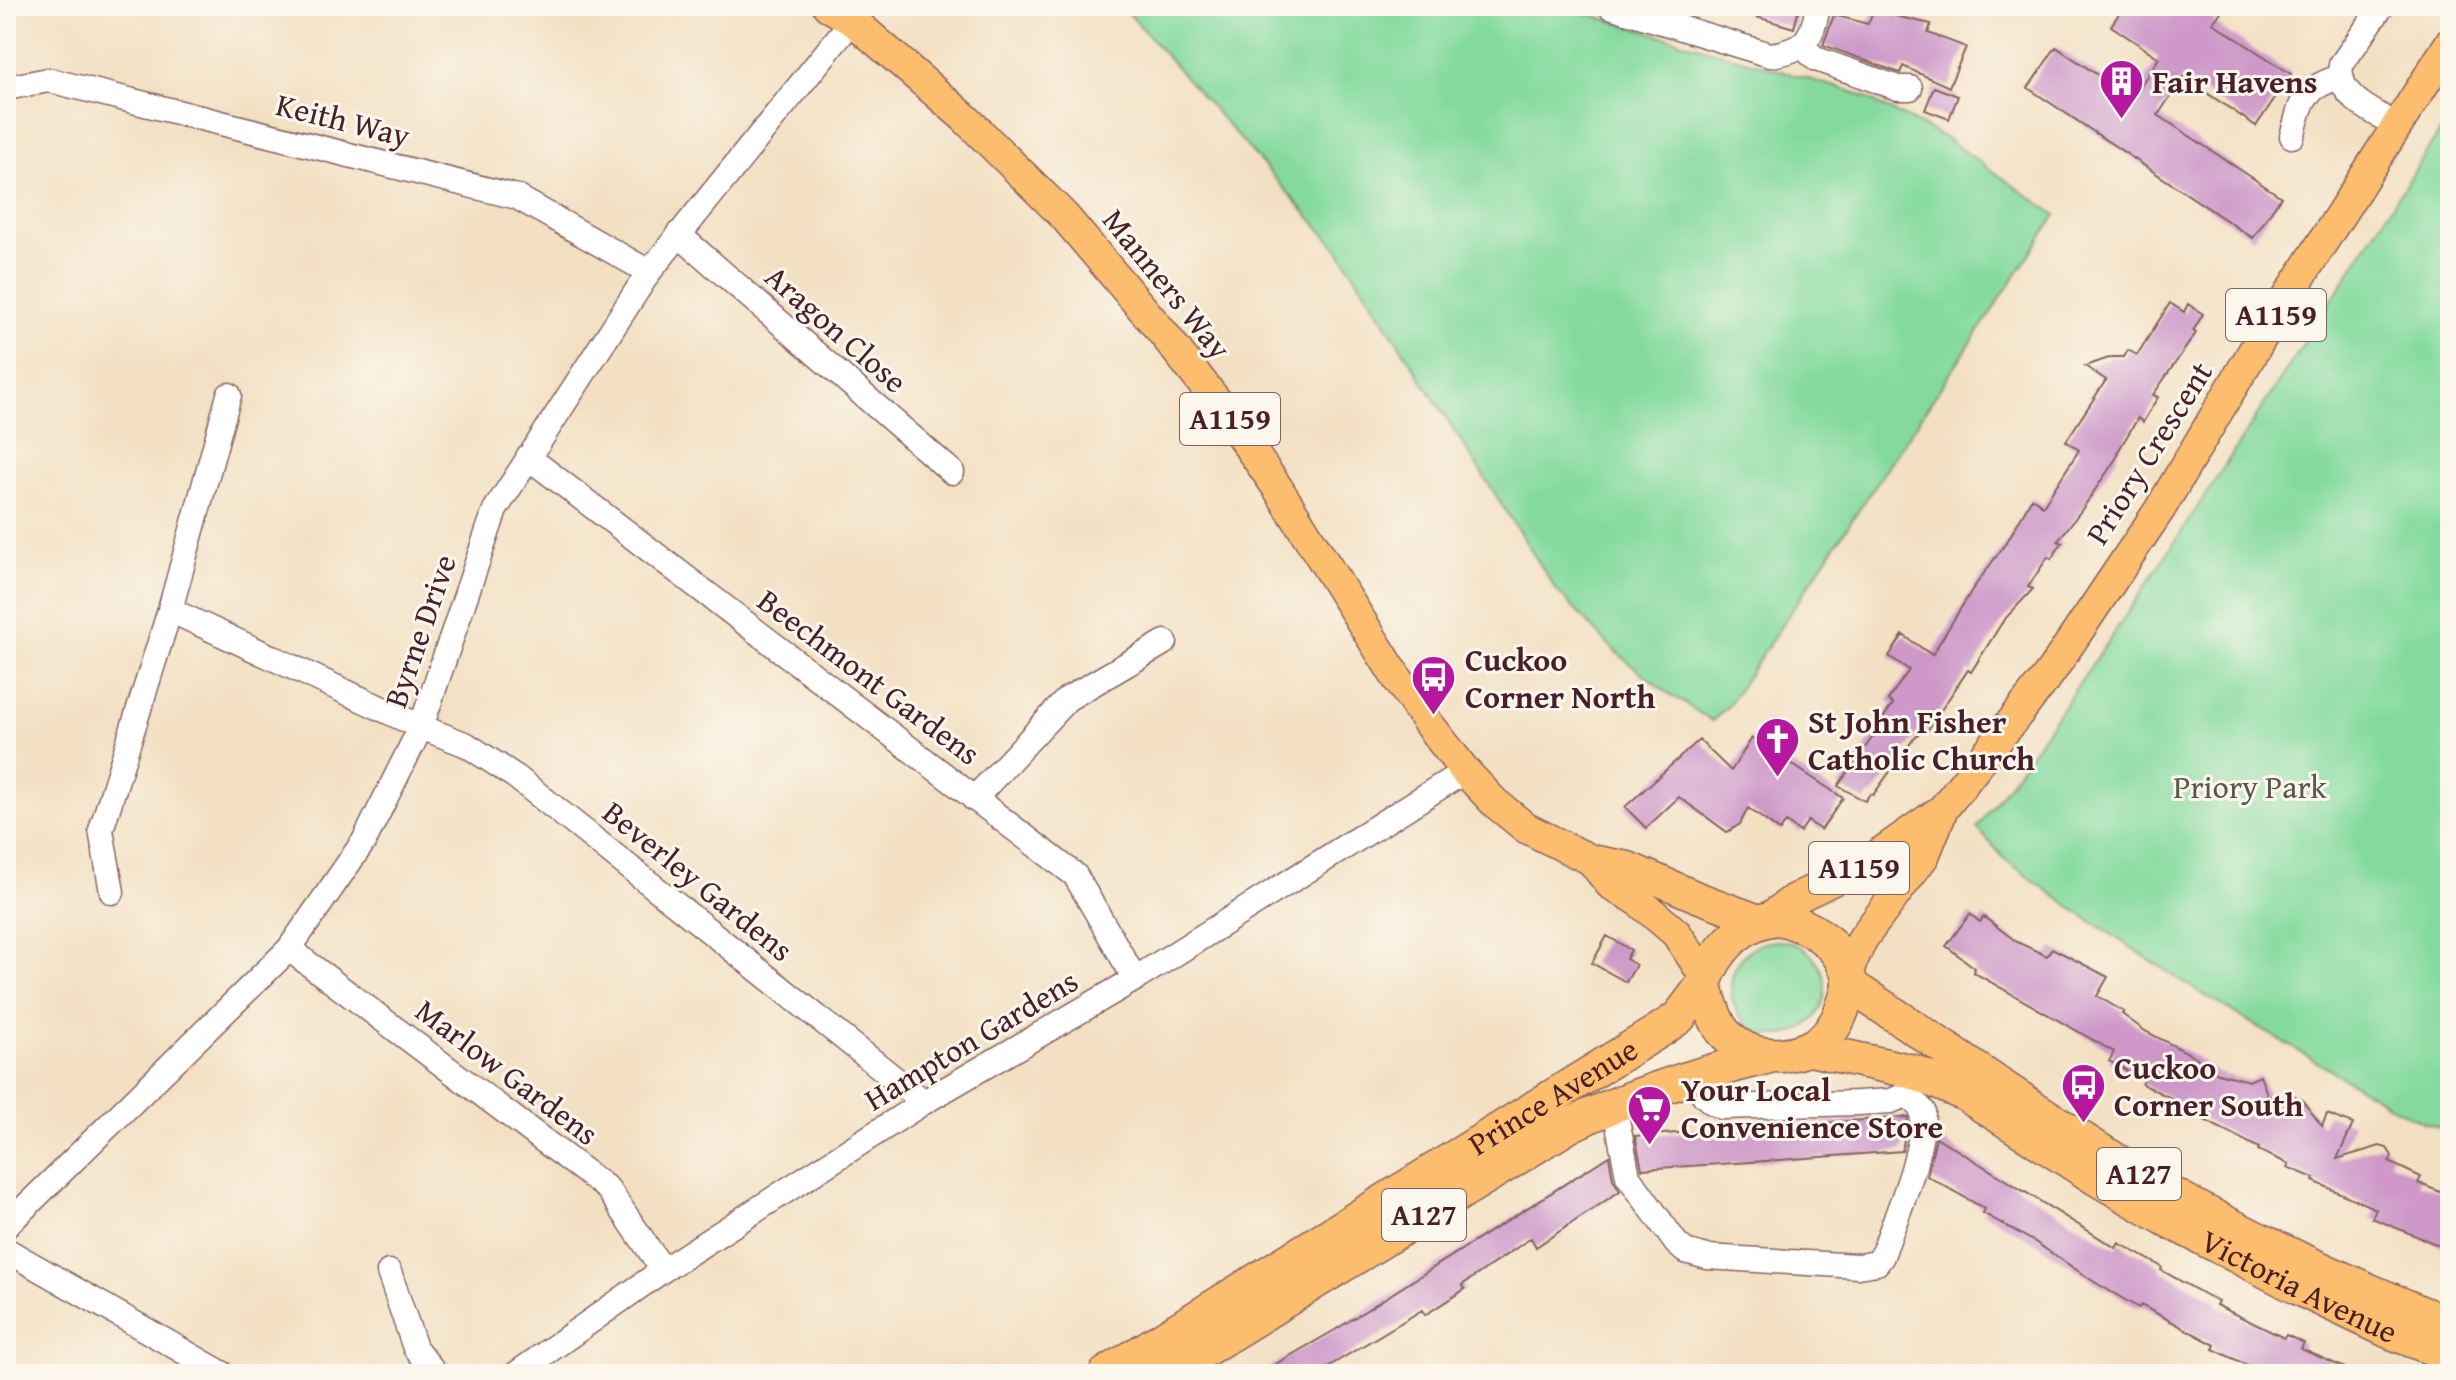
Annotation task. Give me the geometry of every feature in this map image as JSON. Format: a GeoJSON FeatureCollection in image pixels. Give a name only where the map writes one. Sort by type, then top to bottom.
{"type":"FeatureCollection","features":[{"type":"Feature","properties":{"kind":"highway"},"geometry":{"type":"LineString","coordinates":[[1764,919],[1787,920],[1810,927],[1838,953],[1849,978],[1839,1021],[1822,1041],[1810,1049],[1766,1057],[1732,1041],[1721,1029],[1705,981],[1731,940],[1747,926],[1764,919]]}},
{"type":"Feature","properties":{"kind":"highway","name":"Victoria Avenue"},"geometry":{"type":"LineString","coordinates":[[1849,978],[2064,1127],[2171,1193],[2306,1263],[2450,1325]]}},
{"type":"Feature","properties":{"kind":"highway","name":"Prince Avenue"},"geometry":{"type":"LineString","coordinates":[[1106,1374],[1654,1034],[1679,1017],[1705,981]]}},
{"type":"Feature","properties":{"kind":"highway","name":"Victoria Avenue"},"geometry":{"type":"LineString","coordinates":[[1810,1049],[1911,1083],[1965,1094],[2096,1178],[2245,1261],[2389,1331],[2450,1355]]}},
{"type":"Feature","properties":{"kind":"highway","name":"Prince Avenue"},"geometry":{"type":"LineString","coordinates":[[1165,1374],[1570,1125],[1614,1104],[1692,1076],[1766,1057]]}},
{"type":"Feature","properties":{"kind":"main road","name":"Manners Way"},"geometry":{"type":"LineString","coordinates":[[848,11],[965,118],[1064,216],[1163,333],[1218,403],[1277,487],[1395,675],[1465,771],[1494,802],[1526,828],[1591,860],[1628,867],[1697,897],[1764,919]]}},
{"type":"Feature","properties":{"kind":"main road","name":"Priory Crescent"},"geometry":{"type":"LineString","coordinates":[[1849,978],[1863,938],[1924,856],[1943,809],[2050,673],[2151,521],[2260,340],[2450,43]]}},
{"type":"Feature","properties":{"kind":"main road","name":"Priory Crescent"},"geometry":{"type":"LineString","coordinates":[[1764,919],[1794,899],[1860,867],[1943,809]]}},
{"type":"Feature","properties":{"kind":"main road","name":"Manners Way"},"geometry":{"type":"LineString","coordinates":[[1591,860],[1610,884],[1636,899],[1676,933],[1705,981]]}},
{"type":"Feature","properties":{"kind":"street"},"geometry":{"type":"LineString","coordinates":[[1622,8],[1770,55],[1785,53],[1808,39],[1815,26],[1818,6]]}},
{"type":"Feature","properties":{"kind":"street"},"geometry":{"type":"LineString","coordinates":[[2375,9],[2341,65],[2339,77],[2344,88],[2360,104],[2396,125]]}},
{"type":"Feature","properties":{"kind":"street","name":"Byrne Drive"},"geometry":{"type":"LineString","coordinates":[[6,1226],[289,949],[364,841],[421,727],[495,510],[649,272],[848,11]]}},
{"type":"Feature","properties":{"kind":"street"},"geometry":{"type":"LineString","coordinates":[[1801,45],[1807,54],[1816,59],[1898,88],[1910,88]]}},
{"type":"Feature","properties":{"kind":"street"},"geometry":{"type":"LineString","coordinates":[[2292,136],[2301,105],[2309,91],[2339,77]]}},
{"type":"Feature","properties":{"kind":"street","name":"Keith Way"},"geometry":{"type":"LineString","coordinates":[[6,88],[49,80],[517,197],[649,272]]}},
{"type":"Feature","properties":{"kind":"street","name":"Aragon Close"},"geometry":{"type":"LineString","coordinates":[[678,234],[952,472]]}},
{"type":"Feature","properties":{"kind":"street"},"geometry":{"type":"LineString","coordinates":[[112,892],[101,830],[170,610],[229,395]]}},
{"type":"Feature","properties":{"kind":"street","name":"Beechmont Gardens"},"geometry":{"type":"LineString","coordinates":[[528,457],[1075,875],[1135,979]]}},
{"type":"Feature","properties":{"kind":"street","name":"Beverley Gardens"},"geometry":{"type":"LineString","coordinates":[[170,610],[421,727],[467,745],[516,777],[924,1102]]}},
{"type":"Feature","properties":{"kind":"street"},"geometry":{"type":"LineString","coordinates":[[974,799],[1067,699],[1165,642]]}},
{"type":"Feature","properties":{"kind":"street","name":"Hampton Gardens"},"geometry":{"type":"LineString","coordinates":[[516,1374],[663,1270],[924,1102],[1135,979],[1465,771]]}},
{"type":"Feature","properties":{"kind":"street","name":"Marlow Gardens"},"geometry":{"type":"LineString","coordinates":[[289,949],[608,1189],[663,1270]]}},
{"type":"Feature","properties":{"kind":"street"},"geometry":{"type":"LineString","coordinates":[[1614,1104],[1628,1176],[1685,1251],[1707,1257],[1858,1266],[1877,1263],[1882,1256],[1923,1128],[1923,1111],[1911,1083],[1891,1101],[1722,1107],[1712,1104],[1692,1076]]}},
{"type":"Feature","properties":{"kind":"street"},"geometry":{"type":"LineString","coordinates":[[6,1250],[223,1374]]}},
{"type":"Feature","properties":{"kind":"street"},"geometry":{"type":"LineString","coordinates":[[389,1272],[415,1348],[436,1374]]}},
{"type":"Feature","properties":{"kind":"green space"},"geometry":{"type":"Polygon","coordinates":[[[1122,6],[1561,6],[1856,93],[1942,136],[2056,215],[1727,707],[1712,721],[1662,689],[1616,652],[1557,591],[1339,250],[1122,6]]]}},
{"type":"Feature","properties":{"kind":"green space","name":"Priory Park"},"geometry":{"type":"Polygon","coordinates":[[[2450,116],[2450,1131],[2410,1117],[2189,986],[2007,861],[1977,828],[2160,565],[2450,116]]]}},
{"type":"Feature","properties":{"kind":"green space"},"geometry":{"type":"Polygon","coordinates":[[[1778,941],[1796,944],[1811,955],[1822,970],[1825,988],[1822,1006],[1811,1021],[1796,1032],[1778,1035],[1760,1032],[1745,1021],[1734,1006],[1731,988],[1734,970],[1745,955],[1760,944],[1778,941]]]}},
{"type":"Feature","properties":{"kind":"building"},"geometry":{"type":"Polygon","coordinates":[[[1744,6],[1799,8],[1794,28],[1743,13],[1744,6]]]}},
{"type":"Feature","properties":{"kind":"building","name":"Fair Havens"},"geometry":{"type":"Polygon","coordinates":[[[2124,6],[2225,6],[2213,23],[2291,74],[2256,126],[2183,77],[2158,115],[2281,197],[2253,238],[2028,88],[2056,47],[2132,98],[2159,58],[2111,26],[2124,6]]]}},
{"type":"Feature","properties":{"kind":"building"},"geometry":{"type":"Polygon","coordinates":[[[1873,11],[1931,24],[1928,33],[1966,47],[1949,87],[1903,66],[1900,73],[1823,45],[1834,15],[1868,24],[1873,11]]]}},
{"type":"Feature","properties":{"kind":"building"},"geometry":{"type":"Polygon","coordinates":[[[1934,87],[1958,96],[1949,119],[1925,110],[1934,87]]]}},
{"type":"Feature","properties":{"kind":"building"},"geometry":{"type":"Polygon","coordinates":[[[2170,303],[2184,312],[2188,304],[2203,314],[2193,331],[2196,333],[2153,395],[2158,397],[2143,422],[2138,418],[2119,454],[2058,541],[2062,543],[2051,559],[2048,557],[2028,587],[2033,589],[2003,621],[1971,672],[1968,670],[1927,731],[1924,728],[1915,737],[1873,795],[1870,794],[1865,801],[1838,786],[1881,725],[1893,704],[1888,700],[1909,670],[1889,656],[1903,635],[1932,655],[2032,498],[2043,506],[2079,450],[2066,441],[2106,380],[2085,366],[2112,357],[2124,357],[2128,350],[2137,355],[2170,303]]]}},
{"type":"Feature","properties":{"kind":"building"},"geometry":{"type":"Polygon","coordinates":[[[1752,738],[1843,798],[1821,830],[1808,821],[1800,832],[1786,822],[1780,831],[1748,808],[1740,824],[1727,832],[1679,797],[1646,828],[1625,807],[1699,740],[1731,771],[1752,738]]]}},
{"type":"Feature","properties":{"kind":"building"},"geometry":{"type":"Polygon","coordinates":[[[1970,914],[1980,922],[1984,917],[2017,942],[2047,956],[2052,948],[2108,977],[2097,996],[2124,1012],[2122,1014],[2145,1031],[2194,1056],[2218,1073],[2249,1081],[2260,1076],[2268,1096],[2288,1101],[2295,1096],[2302,1100],[2322,1126],[2327,1114],[2353,1124],[2337,1159],[2380,1146],[2387,1148],[2392,1156],[2389,1162],[2421,1177],[2418,1183],[2450,1196],[2450,1229],[2443,1247],[2372,1218],[2376,1209],[2313,1181],[2314,1178],[2287,1167],[2289,1164],[2179,1107],[2181,1103],[2142,1084],[2144,1080],[2109,1061],[2114,1052],[1973,972],[1975,968],[1946,946],[1970,914]]]}},
{"type":"Feature","properties":{"kind":"building"},"geometry":{"type":"Polygon","coordinates":[[[1607,936],[1631,950],[1626,959],[1636,965],[1626,982],[1592,963],[1607,936]]]}},
{"type":"Feature","properties":{"kind":"building"},"geometry":{"type":"Polygon","coordinates":[[[1908,1117],[1902,1151],[1752,1162],[1642,1169],[1635,1136],[1908,1117]]]}},
{"type":"Feature","properties":{"kind":"building"},"geometry":{"type":"Polygon","coordinates":[[[1936,1137],[2116,1248],[2119,1243],[2162,1267],[2161,1270],[2218,1302],[2216,1305],[2284,1338],[2286,1335],[2304,1343],[2301,1349],[2359,1374],[2266,1374],[2213,1349],[2215,1345],[2141,1305],[2139,1308],[1983,1213],[1985,1209],[1927,1176],[1936,1137]]]}},
{"type":"Feature","properties":{"kind":"building"},"geometry":{"type":"Polygon","coordinates":[[[1609,1156],[1613,1179],[1620,1191],[1536,1247],[1531,1238],[1462,1285],[1465,1289],[1425,1315],[1422,1310],[1316,1374],[1258,1374],[1335,1330],[1609,1156]]]}},
{"type":"Feature","properties":{"kind":"place","name":"Fair Havens"},"geometry":{"type":"Point","coordinates":[2121,121]}},
{"type":"Feature","properties":{"kind":"place","name":"Cuckoo Corner North"},"geometry":{"type":"Point","coordinates":[1434,717]}},
{"type":"Feature","properties":{"kind":"place","name":"St John Fisher Catholic Church"},"geometry":{"type":"Point","coordinates":[1777,779]}},
{"type":"Feature","properties":{"kind":"place","name":"Cuckoo Corner South"},"geometry":{"type":"Point","coordinates":[2083,1125]}},
{"type":"Feature","properties":{"kind":"place","name":"Your Local Convenience Store"},"geometry":{"type":"Point","coordinates":[1650,1147]}}]}
